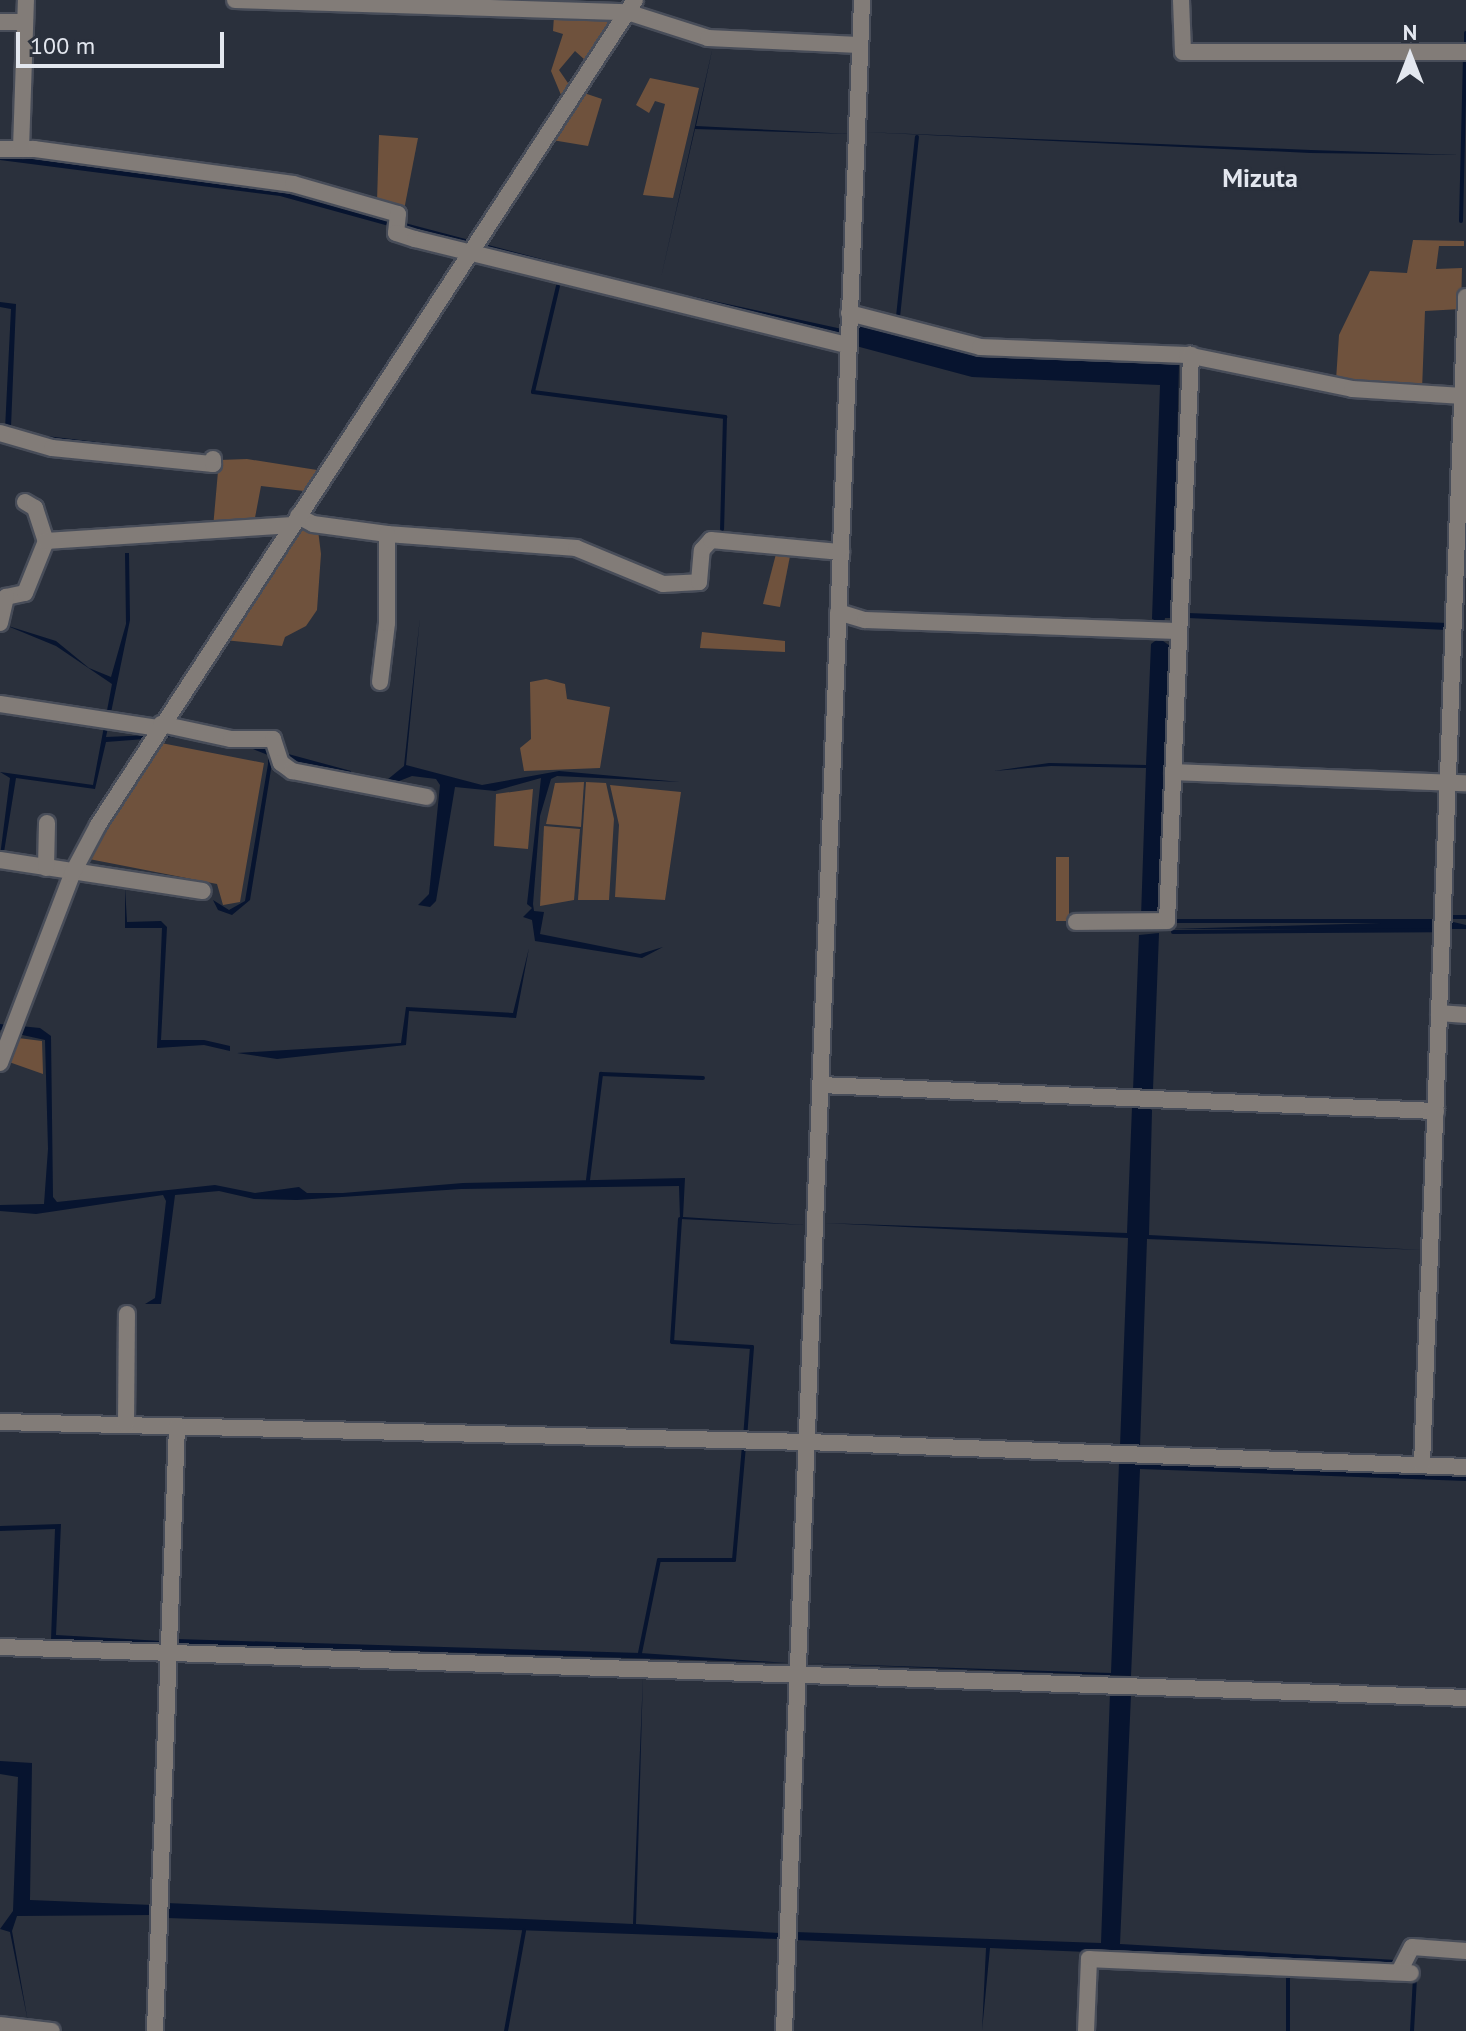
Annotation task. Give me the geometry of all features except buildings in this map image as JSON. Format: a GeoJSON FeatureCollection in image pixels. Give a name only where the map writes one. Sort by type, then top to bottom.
{"type":"FeatureCollection","features":[{"type":"Feature","properties":{"kind":"street"},"geometry":{"type":"LineString","coordinates":[[21,149],[26,0]]}},
{"type":"Feature","properties":{"kind":"street"},"geometry":{"type":"LineString","coordinates":[[235,0],[631,6],[708,38],[859,45]]}},
{"type":"Feature","properties":{"kind":"street"},"geometry":{"type":"LineString","coordinates":[[784,2031],[862,0]]}},
{"type":"Feature","properties":{"kind":"street"},"geometry":{"type":"LineString","coordinates":[[1181,0],[1183,52],[1466,52]]}},
{"type":"Feature","properties":{"kind":"street"},"geometry":{"type":"LineString","coordinates":[[0,1063],[72,874],[160,726],[631,6]]}},
{"type":"Feature","properties":{"kind":"street"},"geometry":{"type":"LineString","coordinates":[[0,22],[25,22]]}},
{"type":"Feature","properties":{"kind":"street"},"geometry":{"type":"LineString","coordinates":[[0,149],[21,149],[293,184],[398,214],[396,233],[469,254],[848,345]]}},
{"type":"Feature","properties":{"kind":"street"},"geometry":{"type":"LineString","coordinates":[[1422,1465],[1439,1013],[1457,783],[1466,297]]}},
{"type":"Feature","properties":{"kind":"street"},"geometry":{"type":"LineString","coordinates":[[849,313],[980,347],[1191,355],[1352,389],[1463,396]]}},
{"type":"Feature","properties":{"kind":"street"},"geometry":{"type":"LineString","coordinates":[[1076,922],[1167,921],[1191,355]]}},
{"type":"Feature","properties":{"kind":"street"},"geometry":{"type":"LineString","coordinates":[[0,433],[52,448],[213,464],[213,459]]}},
{"type":"Feature","properties":{"kind":"street"},"geometry":{"type":"LineString","coordinates":[[0,623],[3,594],[25,593],[46,541],[35,508],[25,502]]}},
{"type":"Feature","properties":{"kind":"street"},"geometry":{"type":"LineString","coordinates":[[46,541],[295,521],[387,534],[576,548],[644,579],[683,585],[699,582],[702,550],[711,540],[841,552]]}},
{"type":"Feature","properties":{"kind":"street"},"geometry":{"type":"LineString","coordinates":[[376,671],[387,534]]}},
{"type":"Feature","properties":{"kind":"street"},"geometry":{"type":"LineString","coordinates":[[838,612],[865,620],[1177,631]]}},
{"type":"Feature","properties":{"kind":"street"},"geometry":{"type":"LineString","coordinates":[[0,704],[231,739],[273,739],[281,763],[292,771],[427,797]]}},
{"type":"Feature","properties":{"kind":"street"},"geometry":{"type":"LineString","coordinates":[[1173,772],[1457,783]]}},
{"type":"Feature","properties":{"kind":"street"},"geometry":{"type":"LineString","coordinates":[[46,868],[47,823]]}},
{"type":"Feature","properties":{"kind":"street"},"geometry":{"type":"LineString","coordinates":[[0,860],[72,874],[203,891]]}},
{"type":"Feature","properties":{"kind":"street"},"geometry":{"type":"LineString","coordinates":[[1439,1013],[1466,1015]]}},
{"type":"Feature","properties":{"kind":"street"},"geometry":{"type":"LineString","coordinates":[[820,1085],[1436,1111]]}},
{"type":"Feature","properties":{"kind":"street"},"geometry":{"type":"LineString","coordinates":[[126,1424],[127,1314]]}},
{"type":"Feature","properties":{"kind":"street"},"geometry":{"type":"LineString","coordinates":[[0,1422],[807,1442],[1466,1467]]}},
{"type":"Feature","properties":{"kind":"street"},"geometry":{"type":"LineString","coordinates":[[155,2031],[177,1426]]}},
{"type":"Feature","properties":{"kind":"street"},"geometry":{"type":"LineString","coordinates":[[0,1647],[798,1672],[1466,1698]]}},
{"type":"Feature","properties":{"kind":"street"},"geometry":{"type":"LineString","coordinates":[[1086,2031],[1089,1959],[1405,1973],[1412,1947],[1466,1951]]}},
{"type":"Feature","properties":{"kind":"street"},"geometry":{"type":"LineString","coordinates":[[0,2025],[52,2031]]}},
{"type":"Feature","properties":{"kind":"shaded area"},"geometry":{"type":"Polygon","coordinates":[[[554,16],[607,19],[609,24],[585,60],[575,51],[559,70],[570,86],[561,95],[551,71],[563,34],[553,31],[554,16]]]}},
{"type":"Feature","properties":{"kind":"shaded area"},"geometry":{"type":"Polygon","coordinates":[[[650,78],[699,88],[673,198],[643,195],[665,104],[655,101],[649,113],[636,105],[650,78]]]}},
{"type":"Feature","properties":{"kind":"shaded area"},"geometry":{"type":"Polygon","coordinates":[[[584,93],[602,99],[588,146],[552,140],[584,93]]]}},
{"type":"Feature","properties":{"kind":"shaded area"},"geometry":{"type":"Polygon","coordinates":[[[379,135],[418,138],[404,210],[377,202],[379,135]]]}},
{"type":"Feature","properties":{"kind":"shaded area"},"geometry":{"type":"Polygon","coordinates":[[[1413,240],[1464,241],[1464,246],[1439,246],[1436,269],[1462,268],[1461,309],[1425,311],[1422,390],[1336,380],[1339,335],[1370,271],[1407,273],[1413,240]]]}},
{"type":"Feature","properties":{"kind":"shaded area"},"geometry":{"type":"Polygon","coordinates":[[[247,459],[317,470],[304,491],[261,486],[254,523],[213,528],[219,460],[247,459]]]}},
{"type":"Feature","properties":{"kind":"shaded area"},"geometry":{"type":"Polygon","coordinates":[[[301,525],[318,530],[321,554],[317,610],[306,626],[285,637],[282,646],[224,640],[301,525]]]}},
{"type":"Feature","properties":{"kind":"shaded area"},"geometry":{"type":"Polygon","coordinates":[[[777,550],[791,551],[780,607],[763,604],[777,550]]]}},
{"type":"Feature","properties":{"kind":"shaded area"},"geometry":{"type":"Polygon","coordinates":[[[702,632],[785,641],[785,652],[700,648],[702,632]]]}},
{"type":"Feature","properties":{"kind":"shaded area"},"geometry":{"type":"Polygon","coordinates":[[[546,679],[565,684],[567,699],[610,707],[600,768],[524,771],[520,748],[531,739],[530,682],[546,679]]]}},
{"type":"Feature","properties":{"kind":"shaded area"},"geometry":{"type":"Polygon","coordinates":[[[156,742],[264,763],[240,902],[223,905],[217,884],[89,859],[156,742]]]}},
{"type":"Feature","properties":{"kind":"shaded area"},"geometry":{"type":"Polygon","coordinates":[[[584,782],[581,827],[546,824],[555,783],[584,782]]]}},
{"type":"Feature","properties":{"kind":"shaded area"},"geometry":{"type":"Polygon","coordinates":[[[586,782],[606,783],[614,819],[609,900],[578,900],[586,782]]]}},
{"type":"Feature","properties":{"kind":"shaded area"},"geometry":{"type":"Polygon","coordinates":[[[610,785],[681,792],[665,900],[615,897],[619,825],[610,785]]]}},
{"type":"Feature","properties":{"kind":"shaded area"},"geometry":{"type":"Polygon","coordinates":[[[533,789],[528,849],[494,846],[496,794],[533,789]]]}},
{"type":"Feature","properties":{"kind":"shaded area"},"geometry":{"type":"Polygon","coordinates":[[[544,826],[580,829],[574,900],[540,906],[544,826]]]}},
{"type":"Feature","properties":{"kind":"shaded area"},"geometry":{"type":"Polygon","coordinates":[[[1056,857],[1069,857],[1069,921],[1056,921],[1056,857]]]}},
{"type":"Feature","properties":{"kind":"shaded area"},"geometry":{"type":"Polygon","coordinates":[[[18,1038],[42,1041],[43,1074],[9,1062],[18,1038]]]}},
{"type":"Feature","properties":{"kind":"water"},"geometry":{"type":"Polygon","coordinates":[[[713,46],[696,126],[850,134],[695,129],[660,282],[713,46]]]}},
{"type":"Feature","properties":{"kind":"water"},"geometry":{"type":"Polygon","coordinates":[[[863,132],[1311,150],[1460,155],[1310,153],[863,132]]]}},
{"type":"Feature","properties":{"kind":"water"},"geometry":{"type":"Polygon","coordinates":[[[0,153],[276,189],[640,285],[842,329],[840,335],[487,253],[280,196],[0,160],[0,153]]]}},
{"type":"Feature","properties":{"kind":"water"},"geometry":{"type":"Polygon","coordinates":[[[0,302],[16,304],[11,427],[46,436],[207,455],[207,460],[49,441],[5,429],[11,309],[0,307],[0,302]]]}},
{"type":"Feature","properties":{"kind":"water"},"geometry":{"type":"Polygon","coordinates":[[[860,324],[974,355],[1179,364],[1173,618],[1165,618],[1164,624],[1152,619],[1160,385],[972,377],[856,346],[855,330],[860,324]]]}},
{"type":"Feature","properties":{"kind":"water"},"geometry":{"type":"Polygon","coordinates":[[[125,553],[129,553],[130,620],[106,737],[175,734],[255,745],[351,771],[350,775],[294,765],[273,757],[250,900],[232,915],[218,910],[213,900],[229,910],[245,901],[268,764],[268,755],[253,749],[171,737],[106,742],[95,789],[16,778],[4,852],[65,864],[0,856],[10,778],[0,772],[93,785],[112,684],[56,646],[5,625],[56,641],[89,668],[111,677],[126,624],[125,553]]]}},
{"type":"Feature","properties":{"kind":"water"},"geometry":{"type":"Polygon","coordinates":[[[1188,613],[1448,623],[1447,630],[1188,618],[1188,613]]]}},
{"type":"Feature","properties":{"kind":"water"},"geometry":{"type":"Polygon","coordinates":[[[420,617],[406,765],[482,785],[559,771],[680,782],[557,776],[551,779],[540,816],[533,904],[534,911],[544,912],[540,934],[640,954],[663,947],[642,958],[535,941],[532,920],[523,917],[532,908],[527,904],[541,778],[495,791],[455,787],[436,901],[430,907],[418,905],[429,894],[440,785],[436,779],[412,776],[389,785],[362,780],[364,775],[387,780],[404,766],[420,617]]]}},
{"type":"Feature","properties":{"kind":"water"},"geometry":{"type":"Polygon","coordinates":[[[1159,638],[1170,646],[1159,916],[1141,917],[1146,768],[1051,766],[994,771],[1049,763],[1146,765],[1151,644],[1159,638]]]}},
{"type":"Feature","properties":{"kind":"water"},"geometry":{"type":"Polygon","coordinates":[[[125,887],[127,922],[161,921],[167,927],[161,1040],[204,1040],[230,1046],[230,1051],[204,1045],[157,1048],[162,928],[125,928],[125,887]]]}},
{"type":"Feature","properties":{"kind":"water"},"geometry":{"type":"Polygon","coordinates":[[[1449,921],[1466,925],[1434,929],[1171,929],[1449,921]]]}},
{"type":"Feature","properties":{"kind":"water"},"geometry":{"type":"Polygon","coordinates":[[[1159,933],[1153,1089],[1145,1094],[1133,1091],[1139,935],[1159,933]]]}},
{"type":"Feature","properties":{"kind":"water"},"geometry":{"type":"Polygon","coordinates":[[[529,948],[516,1018],[409,1011],[406,1045],[277,1059],[237,1053],[401,1043],[406,1007],[513,1013],[529,948]]]}},
{"type":"Feature","properties":{"kind":"water"},"geometry":{"type":"Polygon","coordinates":[[[0,1024],[40,1028],[51,1036],[53,1197],[57,1202],[215,1185],[255,1193],[299,1187],[307,1193],[343,1193],[463,1183],[685,1178],[683,1217],[806,1225],[680,1219],[679,1186],[461,1189],[297,1200],[254,1199],[219,1191],[175,1195],[161,1304],[145,1304],[155,1298],[166,1201],[163,1195],[36,1214],[0,1211],[0,1205],[44,1204],[48,1149],[45,1040],[0,1030],[0,1024]]]}},
{"type":"Feature","properties":{"kind":"water"},"geometry":{"type":"Polygon","coordinates":[[[1145,1106],[1152,1110],[1149,1235],[1422,1250],[1147,1239],[1140,1447],[1133,1449],[1120,1446],[1128,1238],[824,1223],[1127,1233],[1132,1107],[1145,1106]]]}},
{"type":"Feature","properties":{"kind":"water"},"geometry":{"type":"Polygon","coordinates":[[[1119,1463],[1466,1476],[1466,1481],[1140,1469],[1131,1676],[802,1663],[1111,1673],[1119,1463]]]}},
{"type":"Feature","properties":{"kind":"water"},"geometry":{"type":"Polygon","coordinates":[[[61,1524],[56,1635],[162,1641],[162,1645],[51,1640],[55,1529],[0,1531],[0,1526],[61,1524]]]}},
{"type":"Feature","properties":{"kind":"water"},"geometry":{"type":"Polygon","coordinates":[[[177,1639],[640,1653],[788,1663],[177,1644],[177,1639]]]}},
{"type":"Feature","properties":{"kind":"water"},"geometry":{"type":"Polygon","coordinates":[[[643,1675],[636,1924],[779,1933],[780,1939],[167,1918],[167,1903],[633,1924],[643,1675]]]}},
{"type":"Feature","properties":{"kind":"water"},"geometry":{"type":"Polygon","coordinates":[[[1110,1693],[1131,1695],[1120,1944],[1396,1960],[1397,1965],[990,1948],[982,2031],[986,1948],[795,1940],[795,1932],[1101,1943],[1110,1693]]]}},
{"type":"Feature","properties":{"kind":"water"},"geometry":{"type":"Polygon","coordinates":[[[0,1761],[32,1763],[30,1900],[152,1905],[152,1915],[17,1916],[12,1931],[28,2022],[10,1932],[0,1929],[13,1911],[18,1777],[0,1774],[0,1761]]]}},
{"type":"Feature","properties":{"kind":"waterway"},"geometry":{"type":"LineString","coordinates":[[1466,33],[1466,43]]}},
{"type":"Feature","properties":{"kind":"waterway"},"geometry":{"type":"LineString","coordinates":[[1461,221],[1465,62]]}},
{"type":"Feature","properties":{"kind":"waterway"},"geometry":{"type":"LineString","coordinates":[[898,317],[917,137]]}},
{"type":"Feature","properties":{"kind":"waterway"},"geometry":{"type":"LineString","coordinates":[[558,286],[533,392],[725,417],[722,529]]}},
{"type":"Feature","properties":{"kind":"waterway"},"geometry":{"type":"LineString","coordinates":[[1448,917],[1466,917]]}},
{"type":"Feature","properties":{"kind":"waterway"},"geometry":{"type":"LineString","coordinates":[[1173,921],[1436,921]]}},
{"type":"Feature","properties":{"kind":"waterway"},"geometry":{"type":"LineString","coordinates":[[1448,927],[1466,927]]}},
{"type":"Feature","properties":{"kind":"waterway"},"geometry":{"type":"LineString","coordinates":[[1173,932],[1436,930]]}},
{"type":"Feature","properties":{"kind":"waterway"},"geometry":{"type":"LineString","coordinates":[[588,1180],[601,1074],[703,1078]]}},
{"type":"Feature","properties":{"kind":"waterway"},"geometry":{"type":"LineString","coordinates":[[680,1219],[672,1342],[752,1347],[745,1437]]}},
{"type":"Feature","properties":{"kind":"waterway"},"geometry":{"type":"LineString","coordinates":[[640,1653],[659,1560],[734,1560],[744,1446]]}},
{"type":"Feature","properties":{"kind":"waterway"},"geometry":{"type":"LineString","coordinates":[[506,2031],[524,1931]]}},
{"type":"Feature","properties":{"kind":"waterway"},"geometry":{"type":"LineString","coordinates":[[1288,1974],[1288,2031]]}},
{"type":"Feature","properties":{"kind":"waterway"},"geometry":{"type":"LineString","coordinates":[[1412,2031],[1415,1978]]}},
{"type":"Feature","properties":{"kind":"district","name":"Mizuta"},"geometry":{"type":"Point","coordinates":[1260,178]}}]}
